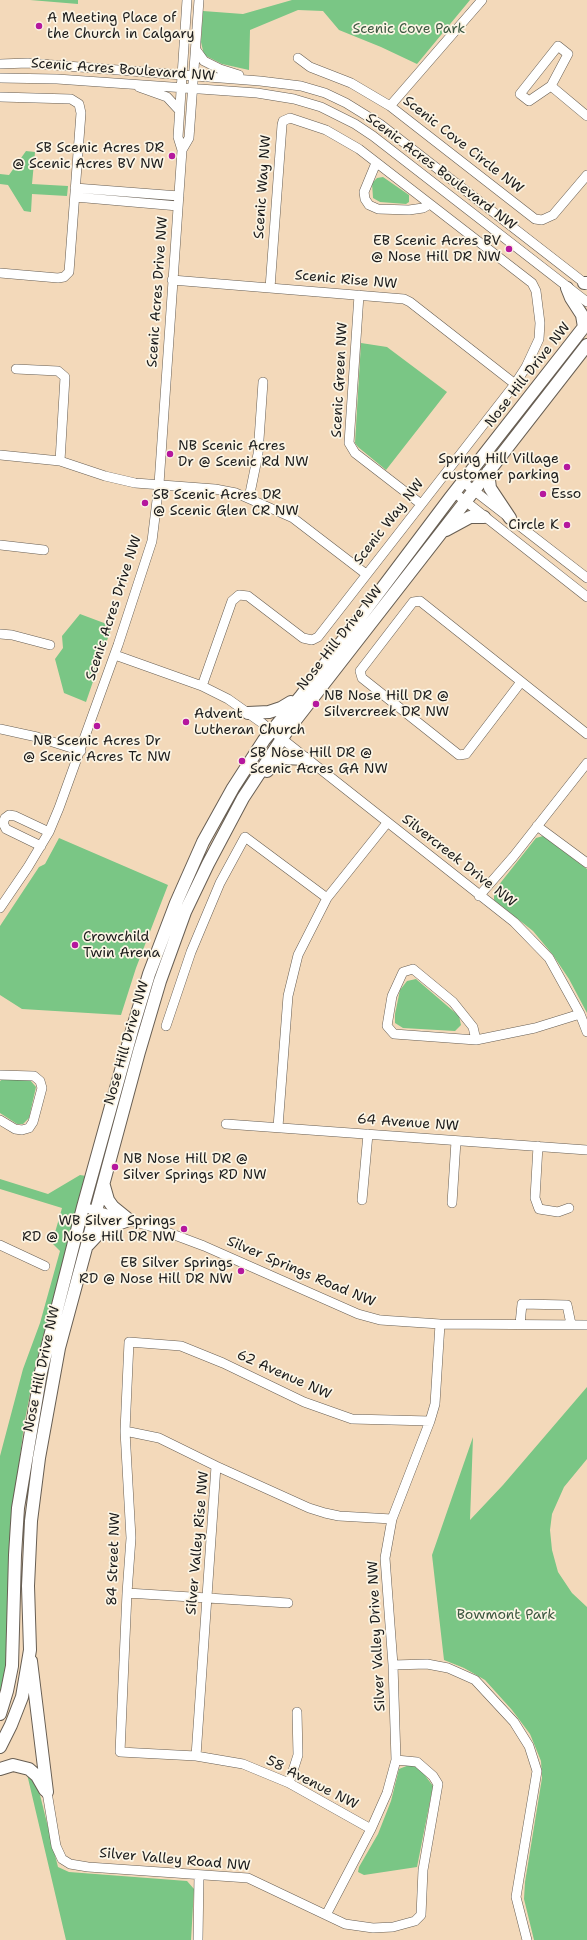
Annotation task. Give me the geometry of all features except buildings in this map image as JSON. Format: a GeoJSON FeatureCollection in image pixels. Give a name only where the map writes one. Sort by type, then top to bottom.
{"type":"FeatureCollection","features":[{"type":"Feature","properties":{"kind":"main road"},"geometry":{"type":"LineString","coordinates":[[568,288],[571,298],[582,315],[586,325]]}},
{"type":"Feature","properties":{"kind":"main road","name":"Nose Hill Drive NW"},"geometry":{"type":"LineString","coordinates":[[0,1714],[7,1691],[12,1666],[15,1555],[24,1470],[41,1372],[83,1207],[149,974],[176,903],[203,842],[232,788],[271,730],[301,696],[455,492],[586,325]]}},
{"type":"Feature","properties":{"kind":"main road","name":"Nose Hill Drive NW"},"geometry":{"type":"LineString","coordinates":[[0,1747],[12,1726],[22,1697],[30,1650],[28,1586],[30,1543],[39,1458],[59,1348],[139,1052],[162,974],[185,912],[208,864],[250,788],[282,739],[473,490],[587,345]]}},
{"type":"Feature","properties":{"kind":"main road"},"geometry":{"type":"LineString","coordinates":[[488,472],[490,488],[510,518]]}},
{"type":"Feature","properties":{"kind":"main road"},"geometry":{"type":"LineString","coordinates":[[441,532],[470,517],[484,517]]}},
{"type":"Feature","properties":{"kind":"main road"},"geometry":{"type":"LineString","coordinates":[[248,713],[263,713],[275,710],[301,696]]}},
{"type":"Feature","properties":{"kind":"main road"},"geometry":{"type":"LineString","coordinates":[[250,788],[278,760],[284,758],[306,759]]}},
{"type":"Feature","properties":{"kind":"main road"},"geometry":{"type":"LineString","coordinates":[[88,1245],[104,1229],[129,1220],[111,1204],[104,1186]]}},
{"type":"Feature","properties":{"kind":"main road"},"geometry":{"type":"LineString","coordinates":[[30,1650],[47,1792]]}},
{"type":"Feature","properties":{"kind":"main road"},"geometry":{"type":"LineString","coordinates":[[0,1769],[13,1765],[28,1769],[37,1776],[47,1792]]}},
{"type":"Feature","properties":{"kind":"street","name":"Scenic Acres Drive NW"},"geometry":{"type":"LineString","coordinates":[[0,908],[49,832],[81,751],[115,655],[148,555],[154,529],[159,484],[182,150],[178,137],[187,0]]}},
{"type":"Feature","properties":{"kind":"street","name":"Scenic Acres Drive NW"},"geometry":{"type":"LineString","coordinates":[[182,150],[189,138],[199,0]]}},
{"type":"Feature","properties":{"kind":"street","name":"Scenic Cove Circle NW"},"geometry":{"type":"LineString","coordinates":[[482,0],[390,106],[532,218],[538,220],[547,219],[553,215],[587,175]]}},
{"type":"Feature","properties":{"kind":"street"},"geometry":{"type":"LineString","coordinates":[[558,46],[568,54],[551,86],[529,101],[520,94],[558,46]]}},
{"type":"Feature","properties":{"kind":"street"},"geometry":{"type":"LineString","coordinates":[[196,50],[204,61],[210,64],[231,73],[260,81]]}},
{"type":"Feature","properties":{"kind":"street"},"geometry":{"type":"LineString","coordinates":[[298,58],[310,67],[351,83],[390,106]]}},
{"type":"Feature","properties":{"kind":"street","name":"Scenic Acres Boulevard NW"},"geometry":{"type":"LineString","coordinates":[[0,64],[28,63],[182,74],[285,83],[315,90],[360,111],[386,128],[586,284]]}},
{"type":"Feature","properties":{"kind":"street","name":"Scenic Acres Boulevard NW"},"geometry":{"type":"LineString","coordinates":[[0,78],[44,78],[181,87],[280,96],[304,102],[336,114],[373,136],[587,302]]}},
{"type":"Feature","properties":{"kind":"street"},"geometry":{"type":"LineString","coordinates":[[133,84],[142,89],[167,97],[179,110]]}},
{"type":"Feature","properties":{"kind":"street"},"geometry":{"type":"LineString","coordinates":[[551,86],[587,116]]}},
{"type":"Feature","properties":{"kind":"street"},"geometry":{"type":"LineString","coordinates":[[0,97],[71,99],[79,104],[81,113],[70,269],[67,275],[58,278],[0,273]]}},
{"type":"Feature","properties":{"kind":"street","name":"Scenic Way NW"},"geometry":{"type":"LineString","coordinates":[[202,686],[235,597],[238,595],[248,596],[303,638],[312,640],[318,637],[515,384],[526,367],[539,339],[540,324],[534,286],[430,204],[347,142],[326,130],[290,118],[284,122],[270,288]]}},
{"type":"Feature","properties":{"kind":"street"},"geometry":{"type":"LineString","coordinates":[[376,163],[364,192],[365,199],[369,205],[378,209],[409,210],[417,209],[430,204]]}},
{"type":"Feature","properties":{"kind":"street"},"geometry":{"type":"LineString","coordinates":[[75,192],[179,196]]}},
{"type":"Feature","properties":{"kind":"street"},"geometry":{"type":"LineString","coordinates":[[75,192],[178,206]]}},
{"type":"Feature","properties":{"kind":"street","name":"Scenic Rise NW"},"geometry":{"type":"LineString","coordinates":[[172,280],[397,298],[410,302],[515,384]]}},
{"type":"Feature","properties":{"kind":"street","name":"Scenic Green NW"},"geometry":{"type":"LineString","coordinates":[[359,295],[349,443],[355,453],[421,504]]}},
{"type":"Feature","properties":{"kind":"street"},"geometry":{"type":"LineString","coordinates":[[16,369],[58,371],[65,377],[60,461]]}},
{"type":"Feature","properties":{"kind":"street"},"geometry":{"type":"LineString","coordinates":[[249,498],[258,454],[263,382]]}},
{"type":"Feature","properties":{"kind":"street"},"geometry":{"type":"LineString","coordinates":[[0,455],[60,461],[105,476],[135,483],[215,489],[249,498],[281,511],[302,524],[366,574]]}},
{"type":"Feature","properties":{"kind":"street"},"geometry":{"type":"LineString","coordinates":[[464,482],[587,578]]}},
{"type":"Feature","properties":{"kind":"street"},"geometry":{"type":"LineString","coordinates":[[455,492],[484,517],[587,597]]}},
{"type":"Feature","properties":{"kind":"street"},"geometry":{"type":"LineString","coordinates":[[0,545],[44,550]]}},
{"type":"Feature","properties":{"kind":"street"},"geometry":{"type":"LineString","coordinates":[[557,574],[567,562]]}},
{"type":"Feature","properties":{"kind":"street"},"geometry":{"type":"LineString","coordinates":[[521,682],[466,754],[459,755],[362,678],[360,671],[413,602],[420,601],[587,734]]}},
{"type":"Feature","properties":{"kind":"street"},"geometry":{"type":"LineString","coordinates":[[0,634],[24,638],[50,645]]}},
{"type":"Feature","properties":{"kind":"street","name":"Silvercreek Drive NW"},"geometry":{"type":"LineString","coordinates":[[115,655],[202,686],[228,699],[271,730],[479,896],[514,922],[549,958],[580,1014],[587,1032]]}},
{"type":"Feature","properties":{"kind":"street"},"geometry":{"type":"LineString","coordinates":[[0,729],[37,737],[81,751]]}},
{"type":"Feature","properties":{"kind":"street"},"geometry":{"type":"LineString","coordinates":[[479,896],[587,763]]}},
{"type":"Feature","properties":{"kind":"street"},"geometry":{"type":"LineString","coordinates":[[40,846],[6,829],[4,826],[5,818],[9,815],[15,816],[49,832]]}},
{"type":"Feature","properties":{"kind":"street"},"geometry":{"type":"LineString","coordinates":[[278,1127],[286,1024],[292,981],[298,955],[327,898],[388,823]]}},
{"type":"Feature","properties":{"kind":"street"},"geometry":{"type":"LineString","coordinates":[[537,826],[587,863]]}},
{"type":"Feature","properties":{"kind":"street"},"geometry":{"type":"LineString","coordinates":[[166,1026],[191,952],[220,883],[245,837],[327,898]]}},
{"type":"Feature","properties":{"kind":"street"},"geometry":{"type":"LineString","coordinates":[[476,1040],[474,1027],[453,1002],[412,969],[403,972],[392,996],[387,1026],[394,1034],[476,1040],[535,1028],[580,1014]]}},
{"type":"Feature","properties":{"kind":"street"},"geometry":{"type":"LineString","coordinates":[[0,1075],[34,1076],[40,1081],[42,1088],[33,1122],[28,1128],[22,1130],[15,1129],[0,1120]]}},
{"type":"Feature","properties":{"kind":"street","name":"64 Avenue NW"},"geometry":{"type":"LineString","coordinates":[[226,1124],[587,1150]]}},
{"type":"Feature","properties":{"kind":"street"},"geometry":{"type":"LineString","coordinates":[[362,1200],[368,1134]]}},
{"type":"Feature","properties":{"kind":"street"},"geometry":{"type":"LineString","coordinates":[[452,1203],[456,1141]]}},
{"type":"Feature","properties":{"kind":"street"},"geometry":{"type":"LineString","coordinates":[[538,1146],[535,1198],[539,1209],[558,1212],[569,1208]]}},
{"type":"Feature","properties":{"kind":"street","name":"Silver Springs Road NW"},"geometry":{"type":"LineString","coordinates":[[83,1207],[156,1228],[204,1246],[358,1314],[380,1320],[440,1324],[587,1325]]}},
{"type":"Feature","properties":{"kind":"street"},"geometry":{"type":"LineString","coordinates":[[0,1245],[45,1266]]}},
{"type":"Feature","properties":{"kind":"street"},"geometry":{"type":"LineString","coordinates":[[520,1324],[522,1304],[567,1305],[571,1324]]}},
{"type":"Feature","properties":{"kind":"street","name":"Silver Valley Drive NW"},"geometry":{"type":"LineString","coordinates":[[326,1915],[371,1829],[387,1794],[396,1760],[393,1665],[385,1558],[392,1519],[430,1421],[435,1404],[440,1324]]}},
{"type":"Feature","properties":{"kind":"street","name":"62 Avenue NW"},"geometry":{"type":"LineString","coordinates":[[129,1342],[181,1346],[223,1363],[304,1402],[352,1419],[430,1421]]}},
{"type":"Feature","properties":{"kind":"street","name":"84 Street NW"},"geometry":{"type":"LineString","coordinates":[[120,1752],[131,1538],[125,1431],[129,1342]]}},
{"type":"Feature","properties":{"kind":"street"},"geometry":{"type":"LineString","coordinates":[[125,1431],[159,1438],[216,1466]]}},
{"type":"Feature","properties":{"kind":"street","name":"Silver Valley Rise NW"},"geometry":{"type":"LineString","coordinates":[[196,1756],[216,1466],[309,1508],[325,1513],[339,1516],[392,1519]]}},
{"type":"Feature","properties":{"kind":"street"},"geometry":{"type":"LineString","coordinates":[[127,1593],[288,1603]]}},
{"type":"Feature","properties":{"kind":"street"},"geometry":{"type":"LineString","coordinates":[[393,1665],[427,1664],[448,1668],[475,1680],[514,1722],[529,1746],[537,1771],[516,1897],[527,1940]]}},
{"type":"Feature","properties":{"kind":"street"},"geometry":{"type":"LineString","coordinates":[[289,1783],[298,1755],[297,1712]]}},
{"type":"Feature","properties":{"kind":"street","name":"58 Avenue NW"},"geometry":{"type":"LineString","coordinates":[[120,1752],[196,1756],[243,1764],[289,1783],[371,1829]]}},
{"type":"Feature","properties":{"kind":"street","name":"Silver Valley Road NW"},"geometry":{"type":"LineString","coordinates":[[47,1792],[56,1846],[62,1858],[67,1862],[88,1867],[248,1878],[345,1924],[373,1928],[393,1927],[415,1921],[421,1915],[422,1870],[438,1784],[433,1776],[417,1762],[396,1760]]}},
{"type":"Feature","properties":{"kind":"street"},"geometry":{"type":"LineString","coordinates":[[198,1940],[199,1875]]}},
{"type":"Feature","properties":{"kind":"green space"},"geometry":{"type":"Polygon","coordinates":[[[30,0],[78,0],[78,4],[30,0]]]}},
{"type":"Feature","properties":{"kind":"green space","name":"Scenic Cove Park"},"geometry":{"type":"Polygon","coordinates":[[[292,0],[470,0],[417,64],[339,30],[323,11],[298,10],[250,30],[249,70],[222,64],[204,55],[201,42],[203,11],[243,14],[292,0]]]}},
{"type":"Feature","properties":{"kind":"green space"},"geometry":{"type":"Polygon","coordinates":[[[26,151],[35,152],[32,184],[68,186],[67,196],[32,194],[31,212],[24,211],[8,185],[0,184],[0,174],[9,175],[26,151]]]}},
{"type":"Feature","properties":{"kind":"green space"},"geometry":{"type":"Polygon","coordinates":[[[383,177],[409,195],[409,202],[406,204],[380,202],[373,198],[372,183],[377,178],[383,177]]]}},
{"type":"Feature","properties":{"kind":"green space"},"geometry":{"type":"Polygon","coordinates":[[[361,343],[387,347],[447,392],[386,470],[355,443],[361,343]]]}},
{"type":"Feature","properties":{"kind":"green space"},"geometry":{"type":"Polygon","coordinates":[[[80,614],[112,626],[86,702],[64,693],[55,659],[63,648],[62,636],[80,614]]]}},
{"type":"Feature","properties":{"kind":"green space"},"geometry":{"type":"Polygon","coordinates":[[[543,836],[587,869],[587,1013],[569,979],[553,955],[533,931],[494,900],[494,891],[536,838],[543,836]]]}},
{"type":"Feature","properties":{"kind":"green space"},"geometry":{"type":"Polygon","coordinates":[[[59,838],[168,885],[136,968],[121,1015],[22,1009],[0,995],[0,926],[39,867],[45,864],[59,838]]]}},
{"type":"Feature","properties":{"kind":"green space"},"geometry":{"type":"Polygon","coordinates":[[[416,979],[459,1016],[461,1025],[455,1031],[403,1028],[395,1023],[395,1014],[400,990],[407,981],[416,979]]]}},
{"type":"Feature","properties":{"kind":"green space"},"geometry":{"type":"Polygon","coordinates":[[[3,1079],[30,1080],[36,1087],[29,1118],[23,1124],[17,1124],[0,1113],[0,1081],[3,1079]]]}},
{"type":"Feature","properties":{"kind":"green space"},"geometry":{"type":"Polygon","coordinates":[[[80,1175],[86,1176],[35,1368],[24,1425],[11,1529],[7,1661],[0,1699],[0,1456],[23,1369],[40,1323],[60,1251],[52,1243],[62,1208],[0,1189],[0,1179],[48,1194],[80,1175]]]}},
{"type":"Feature","properties":{"kind":"green space","name":"Bowmont Park"},"geometry":{"type":"Polygon","coordinates":[[[587,1387],[587,1459],[564,1487],[552,1514],[550,1530],[552,1550],[558,1572],[572,1593],[587,1607],[587,1940],[534,1940],[524,1899],[525,1882],[542,1778],[541,1761],[530,1734],[512,1710],[485,1680],[464,1668],[444,1660],[432,1555],[473,1437],[470,1520],[503,1485],[587,1387]]]}},
{"type":"Feature","properties":{"kind":"green space"},"geometry":{"type":"Polygon","coordinates":[[[409,1765],[417,1767],[433,1786],[417,1867],[364,1875],[358,1872],[359,1867],[378,1834],[391,1801],[399,1769],[409,1765]]]}},
{"type":"Feature","properties":{"kind":"green space"},"geometry":{"type":"Polygon","coordinates":[[[27,1774],[37,1783],[58,1867],[69,1872],[187,1881],[194,1889],[191,1940],[66,1940],[27,1774]]]}},
{"type":"Feature","properties":{"kind":"place","name":"A Meeting Place of the Church in Calgary"},"geometry":{"type":"Point","coordinates":[39,26]}},
{"type":"Feature","properties":{"kind":"place","name":"SB Scenic Acres DR @ Scenic Acres BV NW"},"geometry":{"type":"Point","coordinates":[172,156]}},
{"type":"Feature","properties":{"kind":"place","name":"EB Scenic Acres BV @ Nose Hill DR NW"},"geometry":{"type":"Point","coordinates":[509,249]}},
{"type":"Feature","properties":{"kind":"place","name":"NB Scenic Acres Dr @ Scenic Rd NW"},"geometry":{"type":"Point","coordinates":[170,454]}},
{"type":"Feature","properties":{"kind":"place","name":"Spring Hill Village customer parking"},"geometry":{"type":"Point","coordinates":[567,467]}},
{"type":"Feature","properties":{"kind":"place","name":"Esso"},"geometry":{"type":"Point","coordinates":[543,494]}},
{"type":"Feature","properties":{"kind":"place","name":"SB Scenic Acres DR @ Scenic Glen CR NW"},"geometry":{"type":"Point","coordinates":[145,503]}},
{"type":"Feature","properties":{"kind":"place","name":"Circle K"},"geometry":{"type":"Point","coordinates":[567,525]}},
{"type":"Feature","properties":{"kind":"place","name":"NB Nose Hill DR @ Silvercreek DR NW"},"geometry":{"type":"Point","coordinates":[316,704]}},
{"type":"Feature","properties":{"kind":"place","name":"Advent Lutheran Church"},"geometry":{"type":"Point","coordinates":[186,722]}},
{"type":"Feature","properties":{"kind":"place","name":"NB Scenic Acres Dr @ Scenic Acres Tc NW"},"geometry":{"type":"Point","coordinates":[97,726]}},
{"type":"Feature","properties":{"kind":"place","name":"SB Nose Hill DR @ Scenic Acres GA NW"},"geometry":{"type":"Point","coordinates":[242,761]}},
{"type":"Feature","properties":{"kind":"place","name":"Crowchild Twin Arena"},"geometry":{"type":"Point","coordinates":[75,945]}},
{"type":"Feature","properties":{"kind":"place","name":"NB Nose Hill DR @ Silver Springs RD NW"},"geometry":{"type":"Point","coordinates":[115,1167]}},
{"type":"Feature","properties":{"kind":"place","name":"WB Silver Springs RD @ Nose Hill DR NW"},"geometry":{"type":"Point","coordinates":[184,1229]}},
{"type":"Feature","properties":{"kind":"place","name":"EB Silver Springs RD @ Nose Hill DR NW"},"geometry":{"type":"Point","coordinates":[241,1271]}}]}
